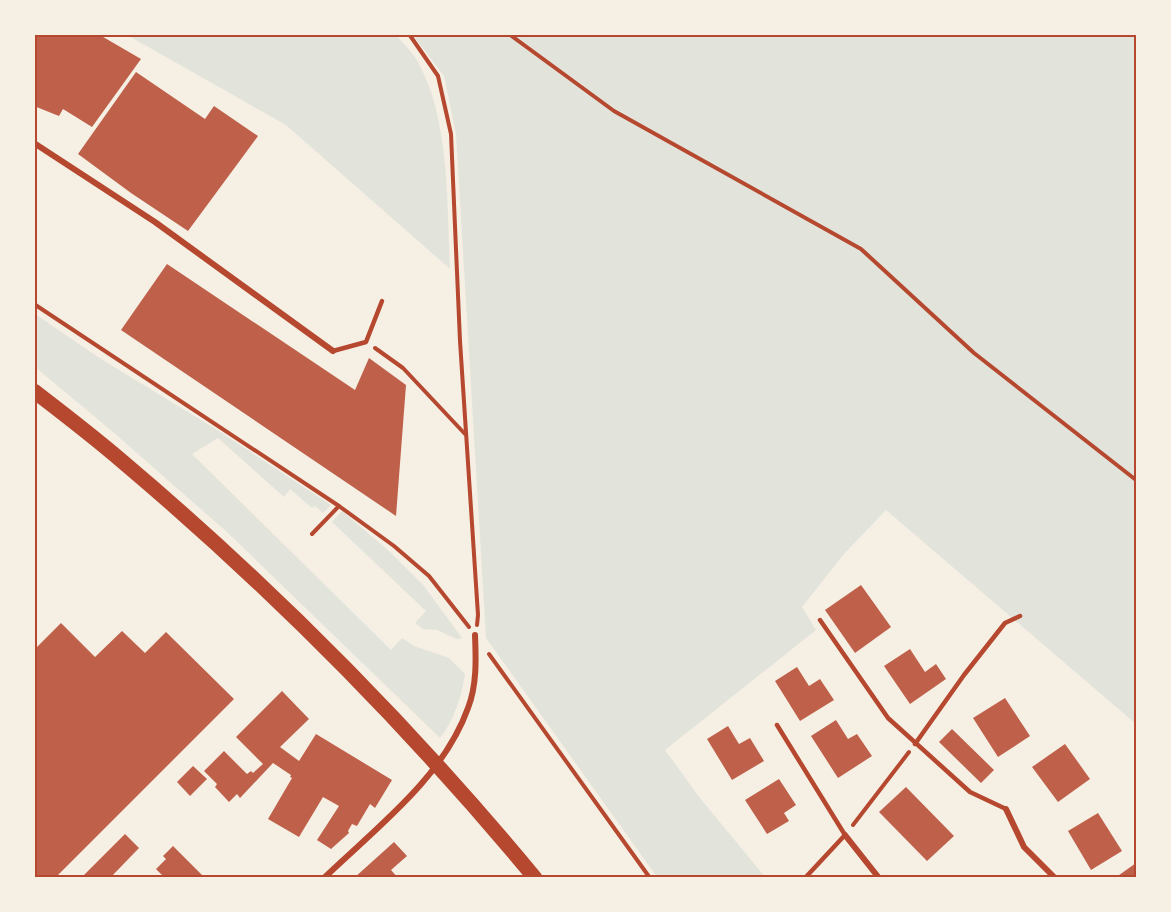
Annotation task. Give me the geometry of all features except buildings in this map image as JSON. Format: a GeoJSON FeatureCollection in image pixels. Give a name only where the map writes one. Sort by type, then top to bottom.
{"type":"FeatureCollection","features":[{"type":"Feature","properties":{"kind":"main road"},"geometry":{"type":"LineString","coordinates":[[34,391],[122,460],[190,519],[284,607],[393,716],[482,814],[535,878]]}},
{"type":"Feature","properties":{"kind":"street"},"geometry":{"type":"LineString","coordinates":[[34,143],[155,222],[333,351]]}},
{"type":"Feature","properties":{"kind":"street"},"geometry":{"type":"LineString","coordinates":[[324,878],[415,792],[455,736],[469,706],[476,665],[475,635]]}},
{"type":"Feature","properties":{"kind":"street"},"geometry":{"type":"LineString","coordinates":[[1006,809],[1024,847],[1055,878]]}},
{"type":"Feature","properties":{"kind":"street"},"geometry":{"type":"LineString","coordinates":[[845,835],[879,878]]}},
{"type":"Feature","properties":{"kind":"lane"},"geometry":{"type":"LineString","coordinates":[[333,351],[366,342],[382,301]]}},
{"type":"Feature","properties":{"kind":"lane"},"geometry":{"type":"LineString","coordinates":[[915,744],[964,675],[1005,623],[1020,616]]}},
{"type":"Feature","properties":{"kind":"lane"},"geometry":{"type":"LineString","coordinates":[[820,620],[888,718],[970,792],[1006,809]]}},
{"type":"Feature","properties":{"kind":"lane"},"geometry":{"type":"LineString","coordinates":[[777,725],[845,835],[805,878]]}},
{"type":"Feature","properties":{"kind":"path"},"geometry":{"type":"LineString","coordinates":[[408,34],[438,76],[451,134],[460,341],[478,615],[475,635]]}},
{"type":"Feature","properties":{"kind":"path"},"geometry":{"type":"LineString","coordinates":[[508,34],[614,111],[861,249],[974,353],[1137,480]]}},
{"type":"Feature","properties":{"kind":"path"},"geometry":{"type":"LineString","coordinates":[[34,304],[339,506],[394,546],[429,576],[475,635],[651,878]]}},
{"type":"Feature","properties":{"kind":"path"},"geometry":{"type":"LineString","coordinates":[[366,342],[403,368],[466,434]]}},
{"type":"Feature","properties":{"kind":"path"},"geometry":{"type":"LineString","coordinates":[[312,534],[339,506]]}},
{"type":"Feature","properties":{"kind":"path"},"geometry":{"type":"LineString","coordinates":[[845,835],[915,744]]}},
{"type":"Feature","properties":{"kind":"shaded area"},"geometry":{"type":"Polygon","coordinates":[[[127,35],[396,35],[419,64],[429,87],[442,137],[450,269],[286,125],[127,35]]]}},
{"type":"Feature","properties":{"kind":"shaded area"},"geometry":{"type":"Polygon","coordinates":[[[413,35],[1136,35],[1136,724],[886,510],[844,554],[802,607],[816,630],[665,750],[700,798],[765,877],[657,877],[486,638],[456,134],[444,76],[413,35]]]}},
{"type":"Feature","properties":{"kind":"shaded area"},"geometry":{"type":"Polygon","coordinates":[[[35,314],[98,357],[219,431],[331,505],[323,513],[315,506],[312,508],[290,489],[284,497],[218,438],[192,454],[391,650],[402,638],[414,646],[449,658],[465,674],[457,708],[440,738],[228,533],[35,367],[35,314]]]}},
{"type":"Feature","properties":{"kind":"shaded area"},"geometry":{"type":"Polygon","coordinates":[[[342,511],[390,552],[424,586],[462,638],[457,639],[437,630],[423,629],[415,623],[426,611],[332,522],[342,511]]]}}]}
